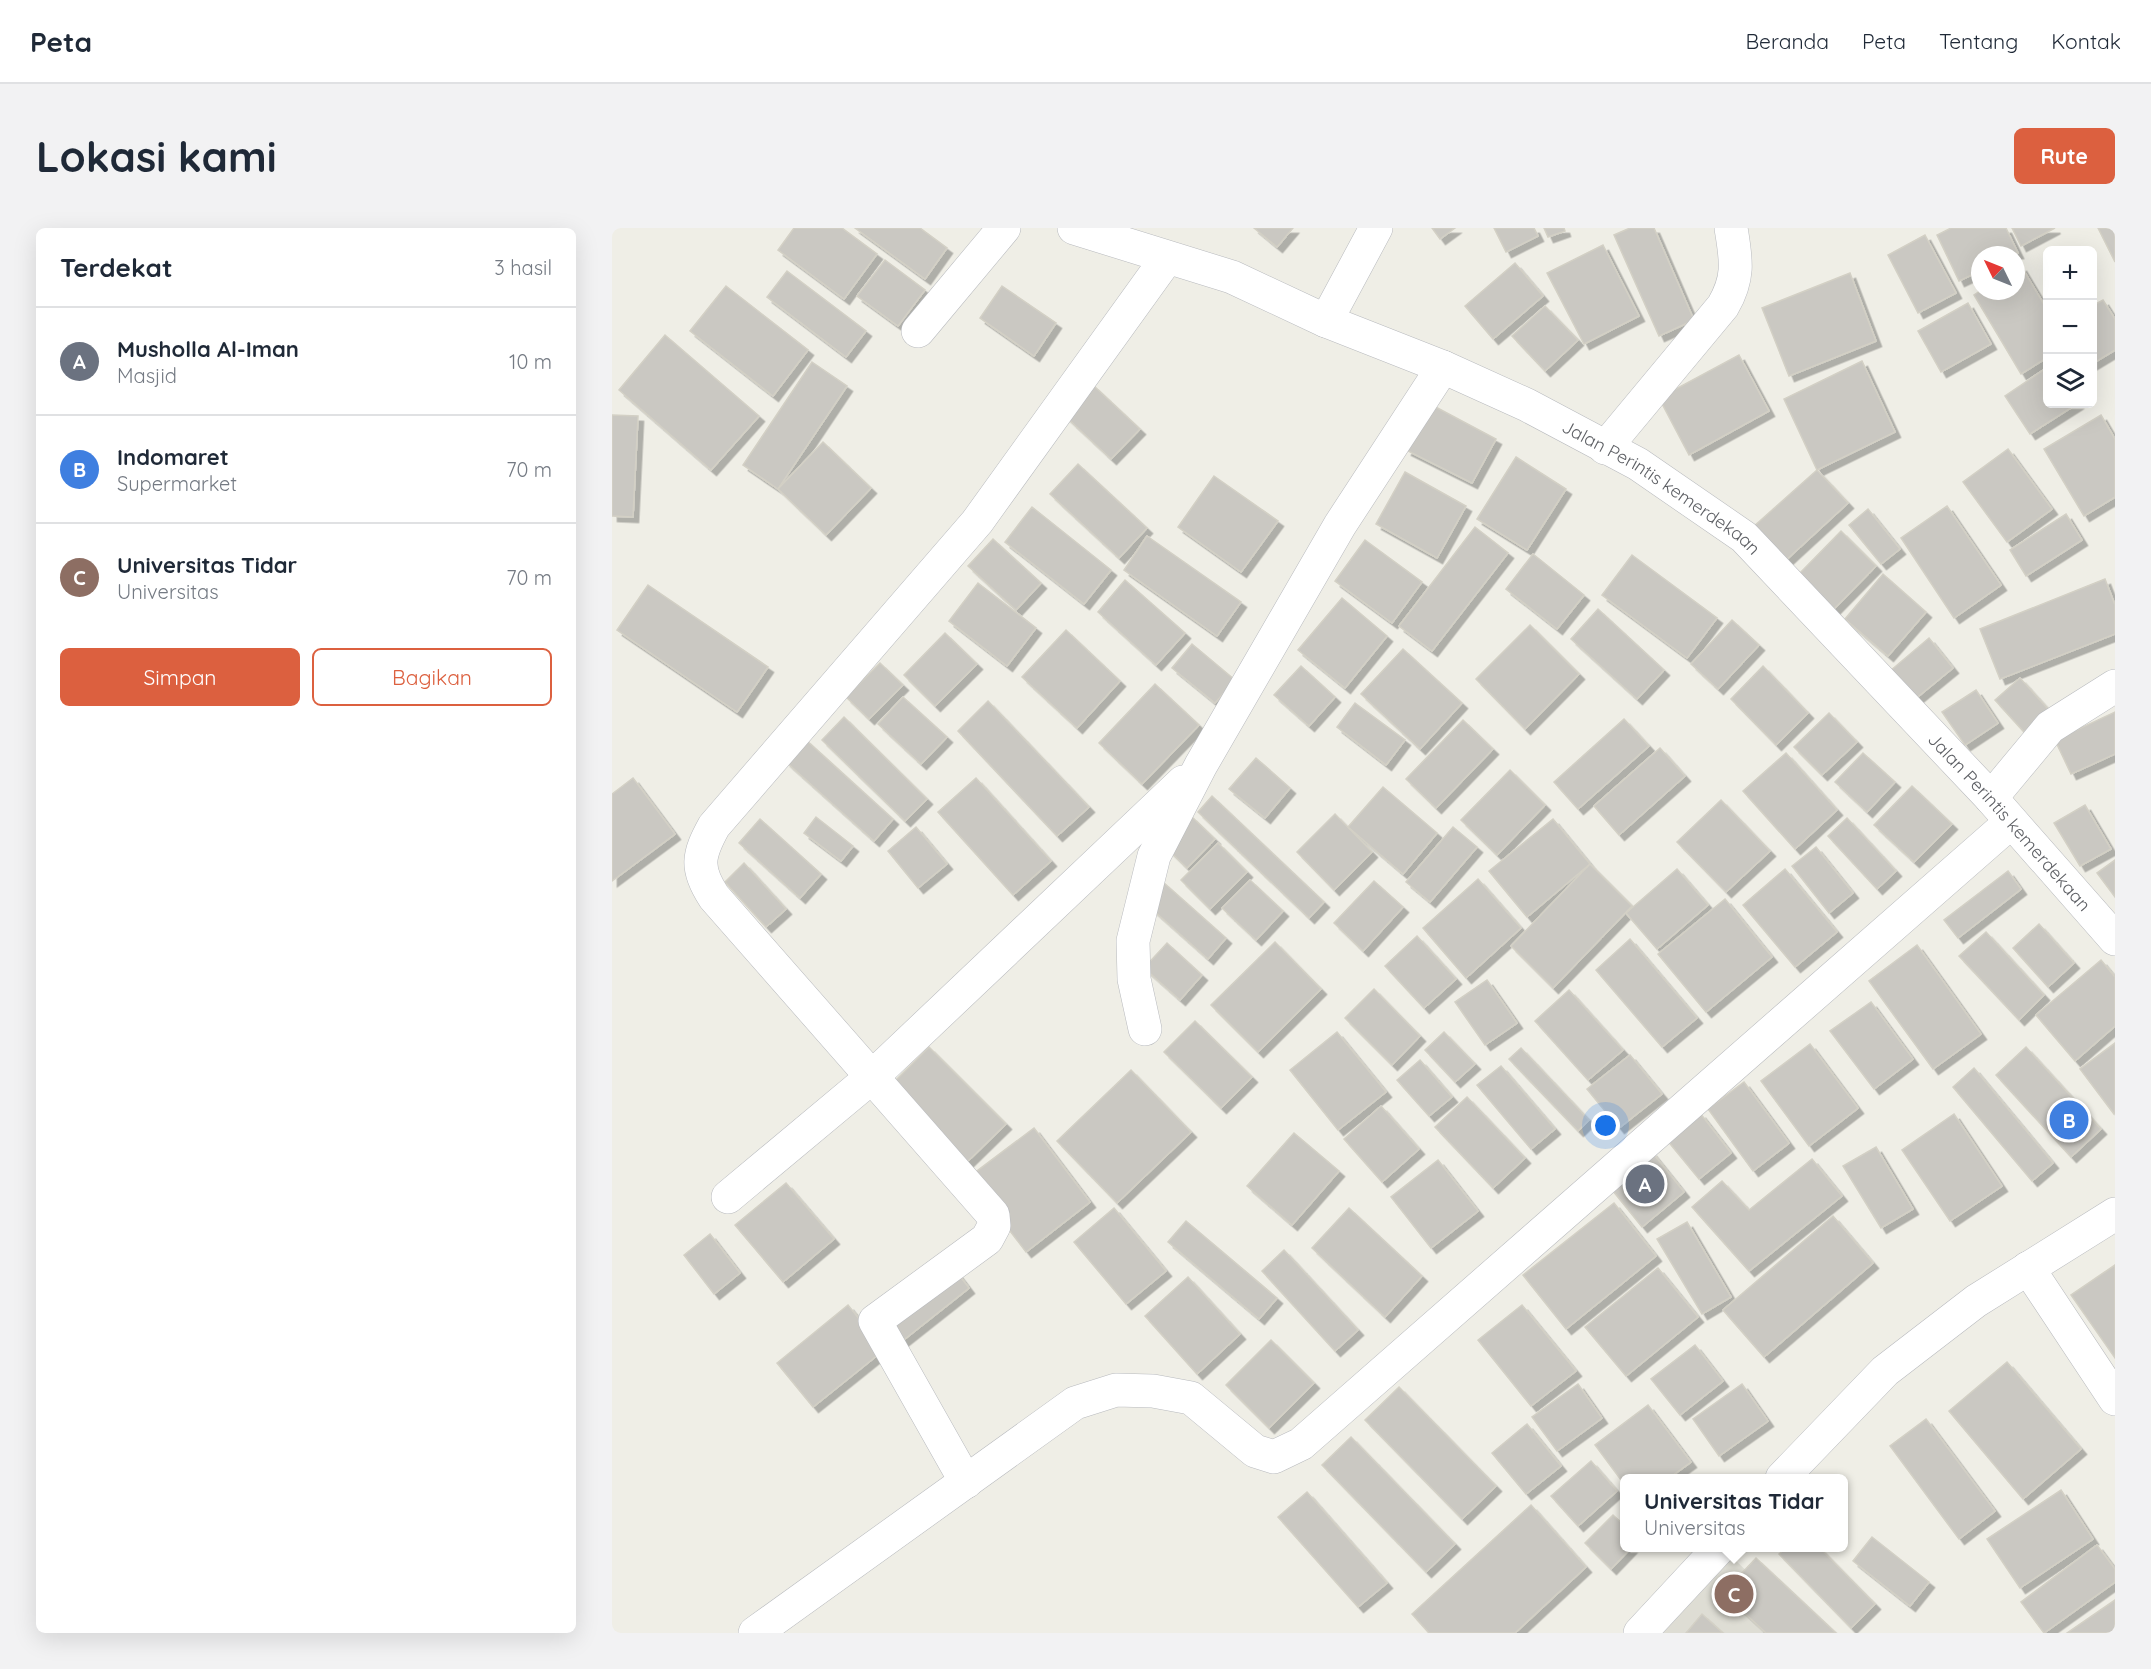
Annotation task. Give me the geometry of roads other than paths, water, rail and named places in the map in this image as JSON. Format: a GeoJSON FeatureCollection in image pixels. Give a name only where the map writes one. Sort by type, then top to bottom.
{"type":"FeatureCollection","features":[{"type":"Feature","properties":{"kind":"street"},"geometry":{"type":"LineString","coordinates":[[918,331],[1004,228]]}},
{"type":"Feature","properties":{"kind":"street","name":"Jalan Perintis kemerdekaan"},"geometry":{"type":"LineString","coordinates":[[1074,228],[1233,277],[1326,321],[1443,367],[1527,405],[1638,464],[1744,537],[2001,810],[2115,939]]}},
{"type":"Feature","properties":{"kind":"street"},"geometry":{"type":"LineString","coordinates":[[1326,321],[1376,228]]}},
{"type":"Feature","properties":{"kind":"street"},"geometry":{"type":"LineString","coordinates":[[1605,448],[1723,306],[1734,288],[1736,265],[1731,228]]}},
{"type":"Feature","properties":{"kind":"street"},"geometry":{"type":"LineString","coordinates":[[966,1482],[875,1321],[876,1318],[987,1239],[994,1226],[993,1215],[714,897],[701,878],[700,851],[714,826],[977,522],[1167,258]]}},
{"type":"Feature","properties":{"kind":"street"},"geometry":{"type":"LineString","coordinates":[[1145,1029],[1134,979],[1133,941],[1154,856],[1201,765],[1340,525],[1443,367]]}},
{"type":"Feature","properties":{"kind":"street"},"geometry":{"type":"LineString","coordinates":[[755,1633],[1075,1403],[1116,1390],[1153,1391],[1191,1398],[1255,1451],[1274,1458],[1301,1444],[2001,810],[2050,727],[2115,686]]}},
{"type":"Feature","properties":{"kind":"street"},"geometry":{"type":"LineString","coordinates":[[728,1197],[873,1076],[1201,765]]}},
{"type":"Feature","properties":{"kind":"street"},"geometry":{"type":"LineString","coordinates":[[1787,1474],[1885,1371],[1976,1301],[2115,1214]]}},
{"type":"Feature","properties":{"kind":"street"},"geometry":{"type":"LineString","coordinates":[[2028,1268],[2115,1399]]}},
{"type":"Feature","properties":{"kind":"street"},"geometry":{"type":"LineString","coordinates":[[1640,1633],[1715,1552]]}},
{"type":"Feature","properties":{"kind":"place","name":"Indomaret"},"geometry":{"type":"Point","coordinates":[2069,1120]}},
{"type":"Feature","properties":{"kind":"place","name":"Musholla Al-Iman"},"geometry":{"type":"Point","coordinates":[1645,1184]}},
{"type":"Feature","properties":{"kind":"place","name":"Universitas Tidar"},"geometry":{"type":"Point","coordinates":[1734,1594]}}]}
